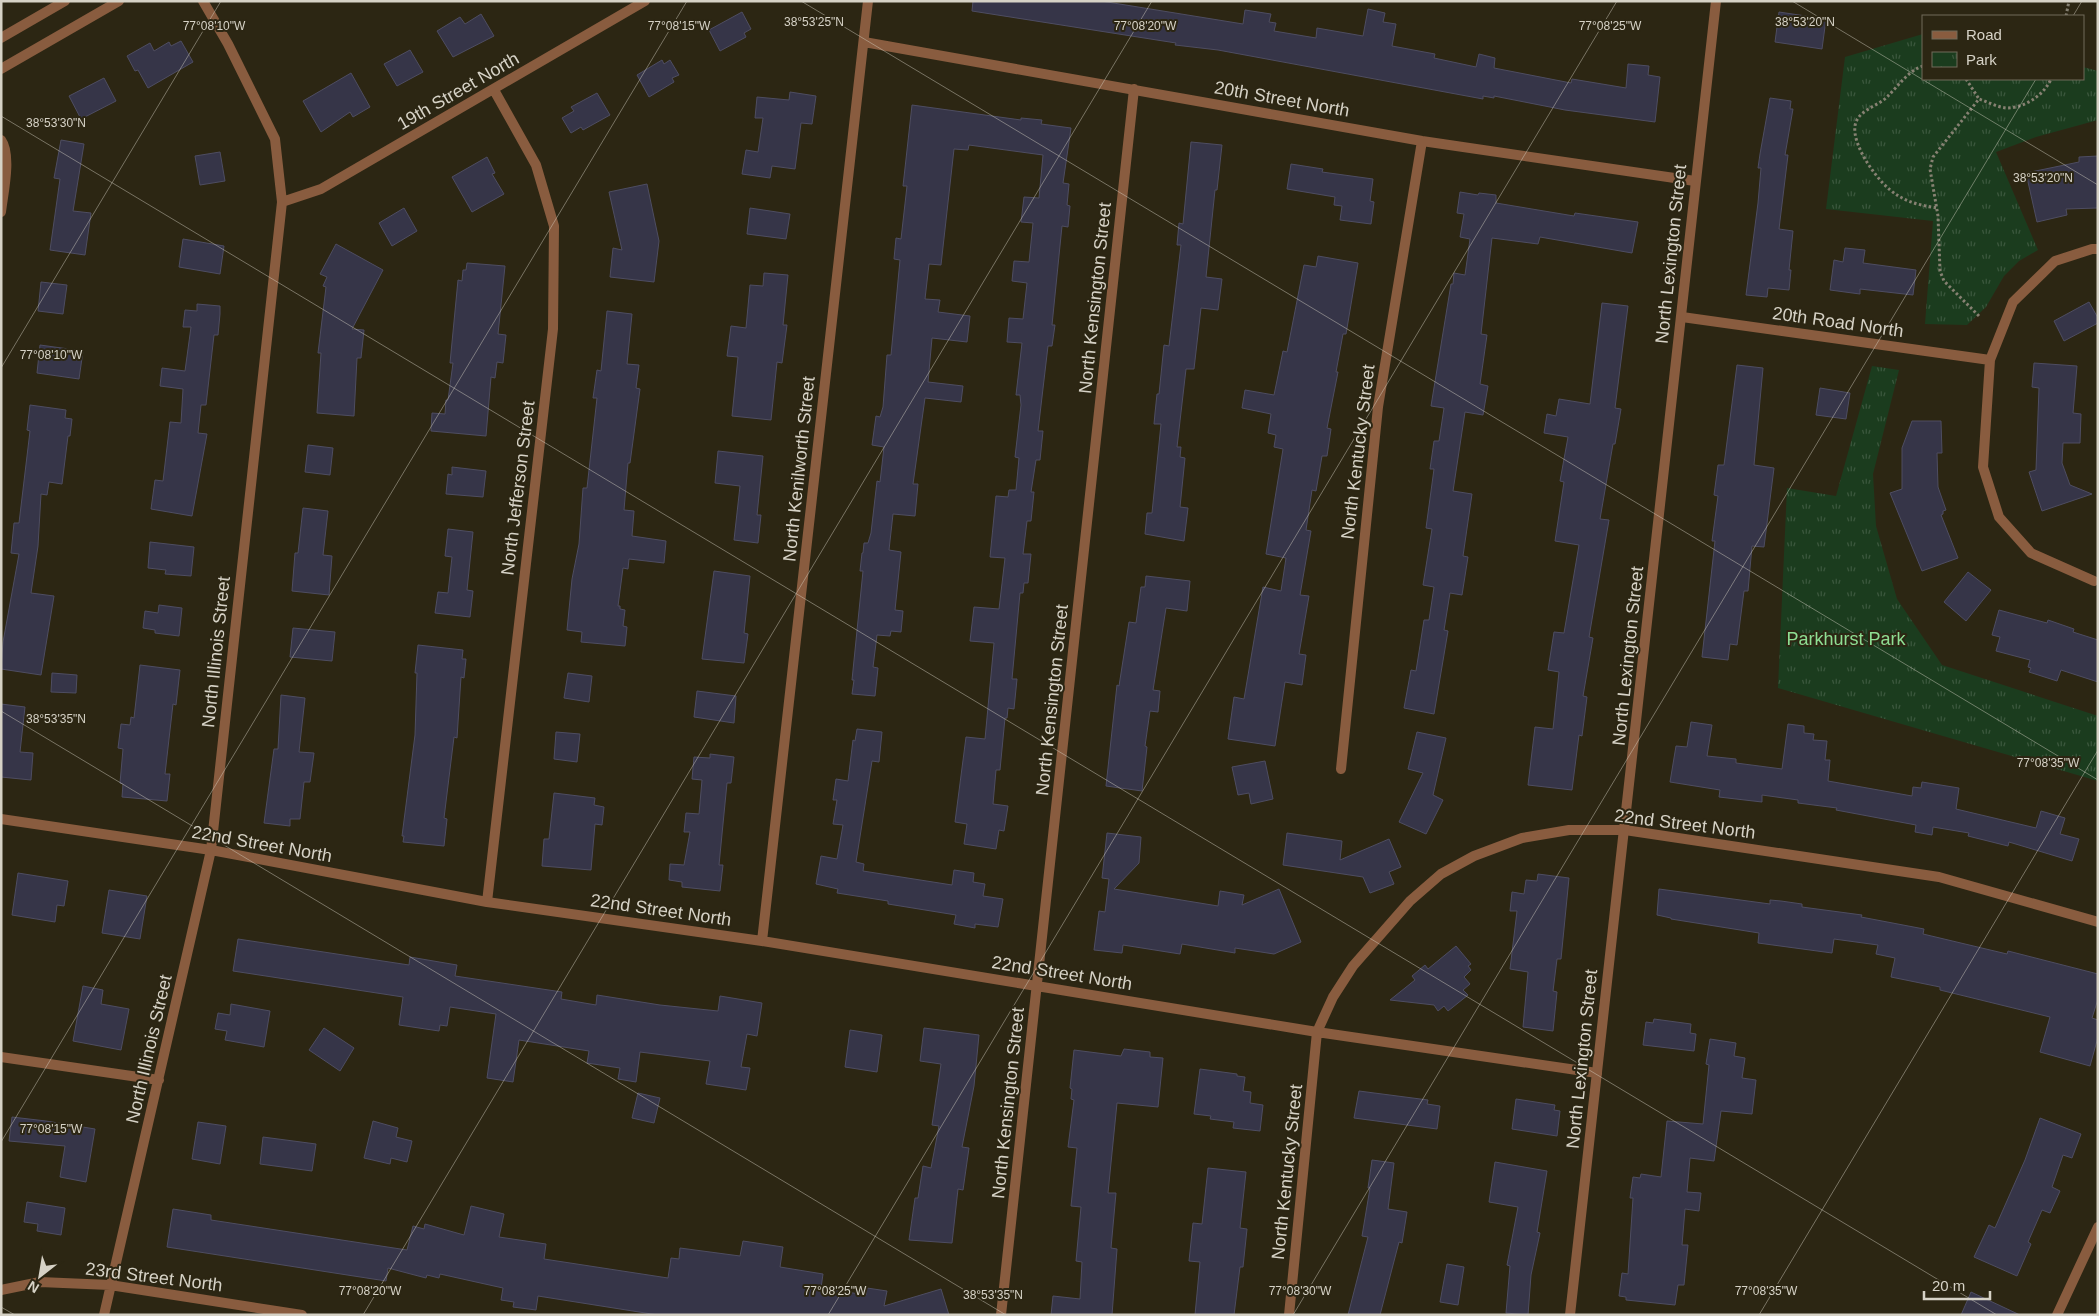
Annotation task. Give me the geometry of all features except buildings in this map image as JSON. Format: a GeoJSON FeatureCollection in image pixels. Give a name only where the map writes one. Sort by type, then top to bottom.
{"type":"FeatureCollection","features":[{"type":"Feature","properties":{"kind":"street"},"geometry":{"type":"LineString","coordinates":[[1,38],[65,1]]}},
{"type":"Feature","properties":{"kind":"street"},"geometry":{"type":"LineString","coordinates":[[1,69],[119,1]]}},
{"type":"Feature","properties":{"kind":"street","name":"North Illinois Street"},"geometry":{"type":"LineString","coordinates":[[104,1315],[211,850],[282,202],[275,139],[228,44],[203,1]]}},
{"type":"Feature","properties":{"kind":"street","name":"19th Street North"},"geometry":{"type":"LineString","coordinates":[[282,202],[320,189],[646,1]]}},
{"type":"Feature","properties":{"kind":"street","name":"North Kenilworth Street"},"geometry":{"type":"LineString","coordinates":[[762,941],[868,1]]}},
{"type":"Feature","properties":{"kind":"street","name":"North Lexington Street"},"geometry":{"type":"LineString","coordinates":[[1570,1315],[1716,1]]}},
{"type":"Feature","properties":{"kind":"street","name":"20th Street North"},"geometry":{"type":"LineString","coordinates":[[864,42],[1422,141],[1695,181]]}},
{"type":"Feature","properties":{"kind":"street","name":"North Kensington Street"},"geometry":{"type":"LineString","coordinates":[[1001,1315],[1134,89]]}},
{"type":"Feature","properties":{"kind":"street","name":"North Jefferson Street"},"geometry":{"type":"LineString","coordinates":[[487,902],[553,329],[554,226],[536,165],[494,90]]}},
{"type":"Feature","properties":{"kind":"street"},"geometry":{"type":"LineString","coordinates":[[1,140],[4,144],[6,170],[1,212]]}},
{"type":"Feature","properties":{"kind":"street","name":"North Kentucky Street"},"geometry":{"type":"LineString","coordinates":[[1342,769],[1378,408],[1422,141]]}},
{"type":"Feature","properties":{"kind":"street"},"geometry":{"type":"LineString","coordinates":[[2094,581],[2031,553],[1998,518],[1983,467],[1990,360],[2013,302],[2055,261],[2092,249],[2098,249]]}},
{"type":"Feature","properties":{"kind":"street","name":"20th Road North"},"geometry":{"type":"LineString","coordinates":[[1682,317],[1990,360]]}},
{"type":"Feature","properties":{"kind":"street","name":"22nd Street North"},"geometry":{"type":"LineString","coordinates":[[1,819],[211,850],[487,902],[762,941],[1317,1032],[1597,1073]]}},
{"type":"Feature","properties":{"kind":"street","name":"22nd Street North"},"geometry":{"type":"LineString","coordinates":[[1317,1032],[1333,997],[1353,966],[1410,901],[1441,874],[1474,856],[1522,838],[1569,830],[1625,830],[1939,877],[2098,922]]}},
{"type":"Feature","properties":{"kind":"street","name":"North Kentucky Street"},"geometry":{"type":"LineString","coordinates":[[1290,1315],[1317,1032]]}},
{"type":"Feature","properties":{"kind":"street"},"geometry":{"type":"LineString","coordinates":[[1,1057],[158,1080]]}},
{"type":"Feature","properties":{"kind":"street"},"geometry":{"type":"LineString","coordinates":[[2056,1315],[2098,1227]]}},
{"type":"Feature","properties":{"kind":"street","name":"23rd Street North"},"geometry":{"type":"LineString","coordinates":[[1,1290],[40,1282],[110,1285],[302,1315]]}},
{"type":"Feature","properties":{"kind":"path"},"geometry":{"type":"LineString","coordinates":[[2066,15],[2069,1]]}},
{"type":"Feature","properties":{"kind":"path"},"geometry":{"type":"LineString","coordinates":[[1922,67],[1900,82],[1886,98],[1866,110],[1859,117],[1855,126],[1859,147],[1876,176],[1898,196],[1937,208]]}},
{"type":"Feature","properties":{"kind":"path"},"geometry":{"type":"LineString","coordinates":[[1967,80],[1980,99],[2006,108],[2023,105],[2038,96],[2048,86],[2051,80]]}},
{"type":"Feature","properties":{"kind":"path"},"geometry":{"type":"LineString","coordinates":[[1979,316],[1944,281],[1940,271],[1937,208],[1930,170],[1933,157],[1980,99]]}},
{"type":"Feature","properties":{"kind":"green space"},"geometry":{"type":"Polygon","coordinates":[[[1922,34],[1922,80],[2084,80],[2084,67],[2098,71],[2098,120],[2036,137],[1996,152],[2038,250],[2019,261],[2004,276],[1986,307],[1967,325],[1925,324],[1933,221],[1826,209],[1845,57],[1922,34]]]}},
{"type":"Feature","properties":{"kind":"green space","name":"Parkhurst Park"},"geometry":{"type":"Polygon","coordinates":[[[1872,366],[1899,370],[1873,474],[1876,526],[1897,599],[1942,665],[2098,716],[2098,781],[1778,688],[1787,488],[1836,496],[1872,366]]]}}]}
